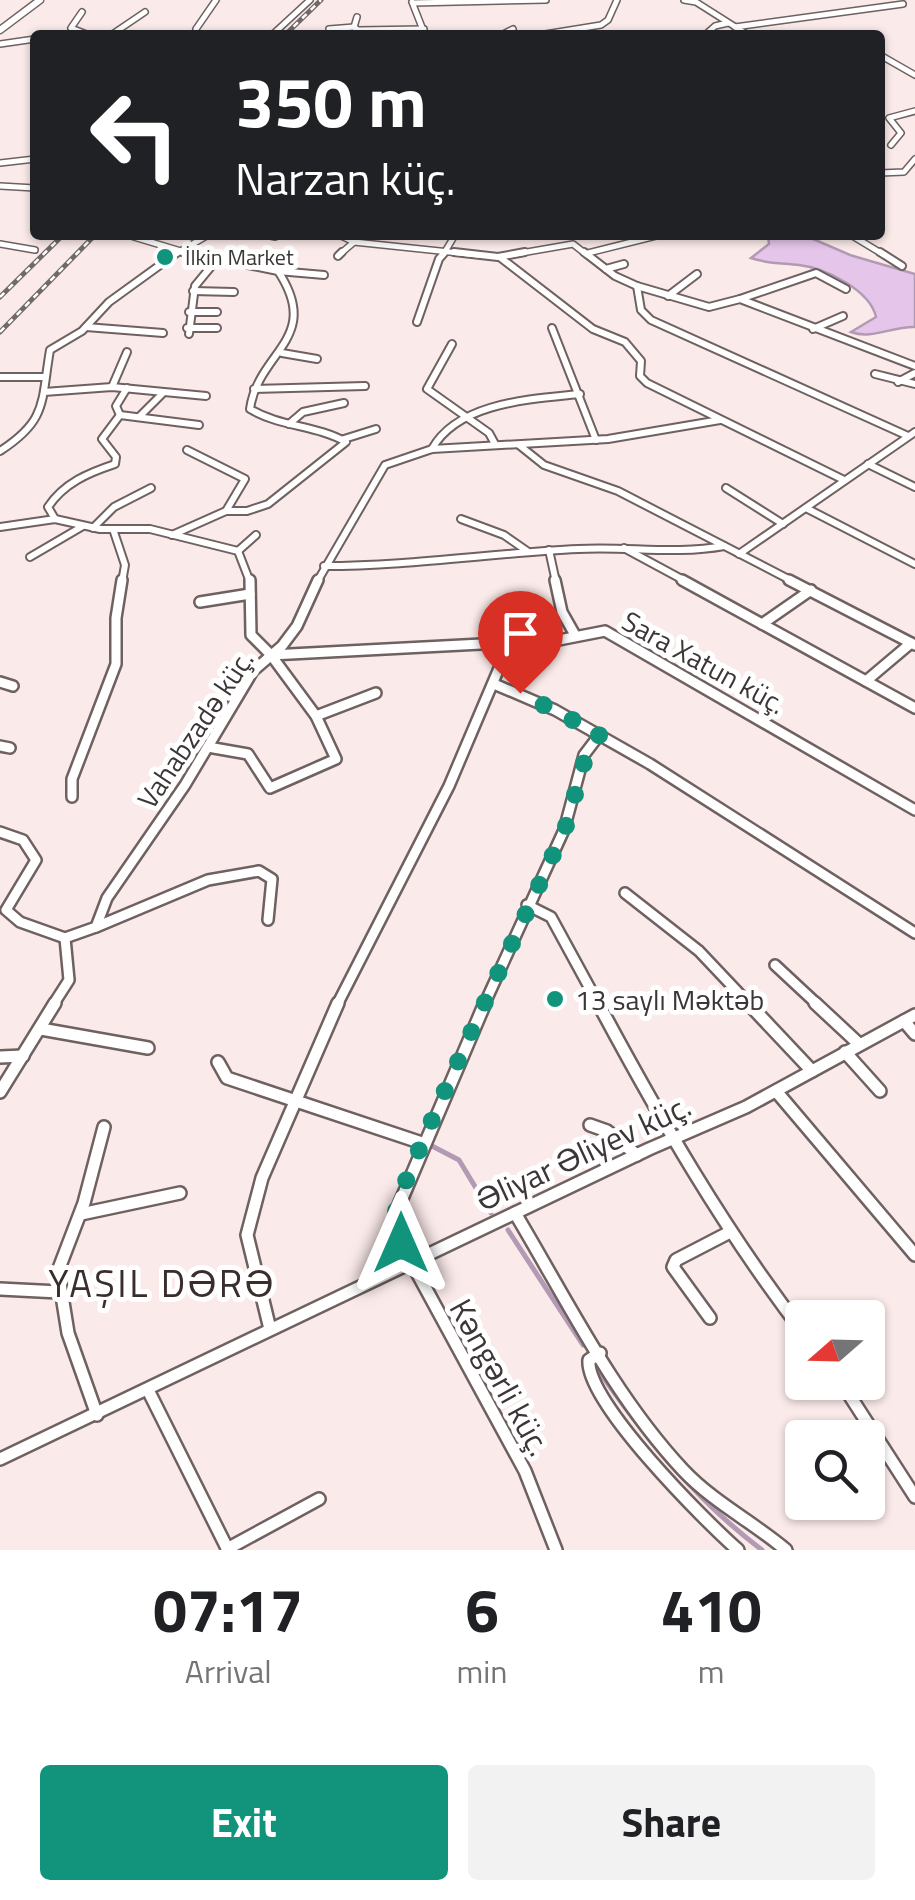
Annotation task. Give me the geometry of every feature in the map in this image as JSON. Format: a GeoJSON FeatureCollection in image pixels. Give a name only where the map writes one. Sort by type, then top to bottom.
{"type":"FeatureCollection","features":[{"type":"Feature","properties":{"kind":"street"},"geometry":{"type":"LineString","coordinates":[[0,30],[40,0]]}},
{"type":"Feature","properties":{"kind":"street"},"geometry":{"type":"LineString","coordinates":[[196,29],[216,0]]}},
{"type":"Feature","properties":{"kind":"street"},"geometry":{"type":"LineString","coordinates":[[277,30],[310,0]]}},
{"type":"Feature","properties":{"kind":"street"},"geometry":{"type":"LineString","coordinates":[[423,30],[412,2],[474,1],[515,6],[546,0]]}},
{"type":"Feature","properties":{"kind":"street"},"geometry":{"type":"LineString","coordinates":[[571,30],[598,26],[608,20],[617,0]]}},
{"type":"Feature","properties":{"kind":"street"},"geometry":{"type":"LineString","coordinates":[[684,0],[696,1],[740,30]]}},
{"type":"Feature","properties":{"kind":"street"},"geometry":{"type":"LineString","coordinates":[[735,27],[902,3],[915,8]]}},
{"type":"Feature","properties":{"kind":"street"},"geometry":{"type":"LineString","coordinates":[[76,30],[71,28],[82,12]]}},
{"type":"Feature","properties":{"kind":"street"},"geometry":{"type":"LineString","coordinates":[[118,30],[144,12]]}},
{"type":"Feature","properties":{"kind":"street"},"geometry":{"type":"LineString","coordinates":[[354,28],[357,17]]}},
{"type":"Feature","properties":{"kind":"street"},"geometry":{"type":"LineString","coordinates":[[710,30],[728,23]]}},
{"type":"Feature","properties":{"kind":"street"},"geometry":{"type":"LineString","coordinates":[[598,26],[602,30]]}},
{"type":"Feature","properties":{"kind":"street"},"geometry":{"type":"LineString","coordinates":[[329,29],[358,30]]}},
{"type":"Feature","properties":{"kind":"street"},"geometry":{"type":"LineString","coordinates":[[0,44],[30,41]]}},
{"type":"Feature","properties":{"kind":"street"},"geometry":{"type":"LineString","coordinates":[[885,59],[914,74]]}},
{"type":"Feature","properties":{"kind":"street"},"geometry":{"type":"LineString","coordinates":[[889,120],[895,114],[915,111]]}},
{"type":"Feature","properties":{"kind":"street"},"geometry":{"type":"LineString","coordinates":[[885,120],[902,133],[891,145]]}},
{"type":"Feature","properties":{"kind":"street"},"geometry":{"type":"LineString","coordinates":[[885,173],[904,172],[915,159]]}},
{"type":"Feature","properties":{"kind":"street"},"geometry":{"type":"LineString","coordinates":[[0,163],[30,160]]}},
{"type":"Feature","properties":{"kind":"street"},"geometry":{"type":"LineString","coordinates":[[0,186],[30,188]]}},
{"type":"Feature","properties":{"kind":"street"},"geometry":{"type":"LineString","coordinates":[[145,240],[278,271],[324,274]]}},
{"type":"Feature","properties":{"kind":"street"},"geometry":{"type":"LineString","coordinates":[[0,451],[33,427],[42,411],[50,350],[86,327],[109,302],[199,240]]}},
{"type":"Feature","properties":{"kind":"street"},"geometry":{"type":"LineString","coordinates":[[350,240],[498,257],[568,244],[637,286],[709,307],[816,273],[846,289]]}},
{"type":"Feature","properties":{"kind":"street"},"geometry":{"type":"LineString","coordinates":[[418,322],[439,259],[451,240]]}},
{"type":"Feature","properties":{"kind":"street"},"geometry":{"type":"LineString","coordinates":[[534,240],[534,248]]}},
{"type":"Feature","properties":{"kind":"street"},"geometry":{"type":"LineString","coordinates":[[588,254],[641,240]]}},
{"type":"Feature","properties":{"kind":"street"},"geometry":{"type":"LineString","coordinates":[[859,240],[902,266]]}},
{"type":"Feature","properties":{"kind":"street"},"geometry":{"type":"LineString","coordinates":[[338,256],[354,242]]}},
{"type":"Feature","properties":{"kind":"street"},"geometry":{"type":"LineString","coordinates":[[0,244],[35,250]]}},
{"type":"Feature","properties":{"kind":"street"},"geometry":{"type":"LineString","coordinates":[[217,328],[188,331],[193,291],[219,257]]}},
{"type":"Feature","properties":{"kind":"street"},"geometry":{"type":"LineString","coordinates":[[498,257],[593,329],[625,342],[641,360],[640,376],[647,383],[844,480]]}},
{"type":"Feature","properties":{"kind":"street"},"geometry":{"type":"LineString","coordinates":[[606,269],[624,264]]}},
{"type":"Feature","properties":{"kind":"street"},"geometry":{"type":"LineString","coordinates":[[278,271],[296,321],[282,354],[260,372],[250,408],[261,416],[344,439],[372,430],[359,424]]}},
{"type":"Feature","properties":{"kind":"street"},"geometry":{"type":"LineString","coordinates":[[668,296],[697,274]]}},
{"type":"Feature","properties":{"kind":"street"},"geometry":{"type":"LineString","coordinates":[[637,286],[641,310],[651,320],[912,434]]}},
{"type":"Feature","properties":{"kind":"street"},"geometry":{"type":"LineString","coordinates":[[193,291],[234,292]]}},
{"type":"Feature","properties":{"kind":"street"},"geometry":{"type":"LineString","coordinates":[[740,299],[915,369]]}},
{"type":"Feature","properties":{"kind":"street"},"geometry":{"type":"LineString","coordinates":[[189,312],[217,312]]}},
{"type":"Feature","properties":{"kind":"street"},"geometry":{"type":"LineString","coordinates":[[814,329],[844,316]]}},
{"type":"Feature","properties":{"kind":"street"},"geometry":{"type":"LineString","coordinates":[[86,327],[163,332]]}},
{"type":"Feature","properties":{"kind":"street"},"geometry":{"type":"LineString","coordinates":[[552,328],[559,357],[580,394],[596,440]]}},
{"type":"Feature","properties":{"kind":"street"},"geometry":{"type":"LineString","coordinates":[[452,344],[427,389],[490,433],[495,444]]}},
{"type":"Feature","properties":{"kind":"street"},"geometry":{"type":"LineString","coordinates":[[112,387],[127,352]]}},
{"type":"Feature","properties":{"kind":"street"},"geometry":{"type":"LineString","coordinates":[[282,354],[317,359]]}},
{"type":"Feature","properties":{"kind":"street"},"geometry":{"type":"LineString","coordinates":[[898,382],[915,369]]}},
{"type":"Feature","properties":{"kind":"street"},"geometry":{"type":"LineString","coordinates":[[875,374],[915,384]]}},
{"type":"Feature","properties":{"kind":"street"},"geometry":{"type":"LineString","coordinates":[[0,377],[45,377]]}},
{"type":"Feature","properties":{"kind":"street"},"geometry":{"type":"LineString","coordinates":[[254,389],[365,386]]}},
{"type":"Feature","properties":{"kind":"street"},"geometry":{"type":"LineString","coordinates":[[44,392],[112,387],[206,396]]}},
{"type":"Feature","properties":{"kind":"street"},"geometry":{"type":"LineString","coordinates":[[120,416],[116,406],[127,388]]}},
{"type":"Feature","properties":{"kind":"street"},"geometry":{"type":"LineString","coordinates":[[140,417],[163,392]]}},
{"type":"Feature","properties":{"kind":"street"},"geometry":{"type":"LineString","coordinates":[[432,449],[440,433],[467,417],[515,404],[580,394]]}},
{"type":"Feature","properties":{"kind":"street"},"geometry":{"type":"LineString","coordinates":[[289,424],[303,412],[344,403]]}},
{"type":"Feature","properties":{"kind":"street"},"geometry":{"type":"LineString","coordinates":[[120,416],[199,425]]}},
{"type":"Feature","properties":{"kind":"street"},"geometry":{"type":"LineString","coordinates":[[55,519],[48,507],[55,496],[84,474],[116,464],[116,456],[102,439],[120,416]]}},
{"type":"Feature","properties":{"kind":"street","name":"Vahabzadə küç."},"geometry":{"type":"LineString","coordinates":[[96,927],[106,898],[253,671],[297,626],[324,566],[379,471],[393,459],[432,449],[596,440],[720,420]]}},
{"type":"Feature","properties":{"kind":"street"},"geometry":{"type":"LineString","coordinates":[[740,554],[912,434]]}},
{"type":"Feature","properties":{"kind":"street"},"geometry":{"type":"LineString","coordinates":[[172,535],[226,511],[247,511],[268,504],[344,445],[344,439]]}},
{"type":"Feature","properties":{"kind":"street"},"geometry":{"type":"LineString","coordinates":[[519,444],[544,466],[618,491],[913,644],[866,681]]}},
{"type":"Feature","properties":{"kind":"street"},"geometry":{"type":"LineString","coordinates":[[187,450],[245,479],[226,511]]}},
{"type":"Feature","properties":{"kind":"street"},"geometry":{"type":"LineString","coordinates":[[868,464],[915,486]]}},
{"type":"Feature","properties":{"kind":"street"},"geometry":{"type":"LineString","coordinates":[[30,557],[151,488]]}},
{"type":"Feature","properties":{"kind":"street"},"geometry":{"type":"LineString","coordinates":[[726,488],[783,524]]}},
{"type":"Feature","properties":{"kind":"street"},"geometry":{"type":"LineString","coordinates":[[806,508],[915,564]]}},
{"type":"Feature","properties":{"kind":"street"},"geometry":{"type":"LineString","coordinates":[[0,526],[55,519],[88,527],[136,528],[238,551],[248,568],[251,635],[271,654],[316,716],[336,759],[270,788]]}},
{"type":"Feature","properties":{"kind":"street"},"geometry":{"type":"LineString","coordinates":[[461,519],[504,535],[527,551]]}},
{"type":"Feature","properties":{"kind":"street"},"geometry":{"type":"LineString","coordinates":[[72,797],[72,779],[116,664],[116,618],[124,565],[112,529]]}},
{"type":"Feature","properties":{"kind":"street"},"geometry":{"type":"LineString","coordinates":[[238,551],[256,535]]}},
{"type":"Feature","properties":{"kind":"street"},"geometry":{"type":"LineString","coordinates":[[324,566],[378,566],[527,551],[703,550],[724,546]]}},
{"type":"Feature","properties":{"kind":"street"},"geometry":{"type":"LineString","coordinates":[[624,548],[915,708]]}},
{"type":"Feature","properties":{"kind":"street"},"geometry":{"type":"LineString","coordinates":[[550,550],[562,612],[574,635]]}},
{"type":"Feature","properties":{"kind":"street"},"geometry":{"type":"LineString","coordinates":[[762,624],[810,590]]}},
{"type":"Feature","properties":{"kind":"street"},"geometry":{"type":"LineString","coordinates":[[200,602],[250,594]]}},
{"type":"Feature","properties":{"kind":"street","name":"Sara Xatun küç."},"geometry":{"type":"LineString","coordinates":[[271,654],[556,640],[605,631],[915,810]]}},
{"type":"Feature","properties":{"kind":"street"},"geometry":{"type":"LineString","coordinates":[[270,1329],[247,1235],[248,1217],[291,1102],[450,786],[510,640]]}},
{"type":"Feature","properties":{"kind":"street"},"geometry":{"type":"LineString","coordinates":[[0,682],[13,686]]}},
{"type":"Feature","properties":{"kind":"street"},"geometry":{"type":"LineString","coordinates":[[494,684],[532,698],[600,734],[915,932]]}},
{"type":"Feature","properties":{"kind":"street"},"geometry":{"type":"LineString","coordinates":[[316,716],[376,693]]}},
{"type":"Feature","properties":{"kind":"street","name":"Kəngərli küç."},"geometry":{"type":"LineString","coordinates":[[556,1550],[525,1471],[411,1265],[401,1243],[396,1210],[527,905],[564,830],[584,755],[600,734]]}},
{"type":"Feature","properties":{"kind":"street"},"geometry":{"type":"LineString","coordinates":[[208,746],[241,748],[251,754],[276,801]]}},
{"type":"Feature","properties":{"kind":"street"},"geometry":{"type":"LineString","coordinates":[[0,832],[28,843],[36,860],[2,913],[65,938],[208,880],[259,871],[272,878],[268,920]]}},
{"type":"Feature","properties":{"kind":"street"},"geometry":{"type":"LineString","coordinates":[[626,894],[699,951],[812,1071]]}},
{"type":"Feature","properties":{"kind":"street"},"geometry":{"type":"LineString","coordinates":[[527,905],[554,922],[672,1140],[730,1232],[785,1308]]}},
{"type":"Feature","properties":{"kind":"street"},"geometry":{"type":"LineString","coordinates":[[0,1092],[69,980],[65,938]]}},
{"type":"Feature","properties":{"kind":"street"},"geometry":{"type":"LineString","coordinates":[[775,965],[859,1044]]}},
{"type":"Feature","properties":{"kind":"street"},"geometry":{"type":"LineString","coordinates":[[909,1018],[915,1034]]}},
{"type":"Feature","properties":{"kind":"street","name":"Əliyar Əliyev küç."},"geometry":{"type":"LineString","coordinates":[[0,1460],[776,1091],[909,1018]]}},
{"type":"Feature","properties":{"kind":"street"},"geometry":{"type":"LineString","coordinates":[[41,1028],[148,1048]]}},
{"type":"Feature","properties":{"kind":"street"},"geometry":{"type":"LineString","coordinates":[[845,1052],[880,1091]]}},
{"type":"Feature","properties":{"kind":"street"},"geometry":{"type":"LineString","coordinates":[[0,1057],[23,1056]]}},
{"type":"Feature","properties":{"kind":"street"},"geometry":{"type":"LineString","coordinates":[[218,1062],[227,1078],[422,1143]]}},
{"type":"Feature","properties":{"kind":"street"},"geometry":{"type":"LineString","coordinates":[[776,1091],[915,1256]]}},
{"type":"Feature","properties":{"kind":"street"},"geometry":{"type":"LineString","coordinates":[[590,1125],[607,1132],[636,1155]]}},
{"type":"Feature","properties":{"kind":"street"},"geometry":{"type":"LineString","coordinates":[[97,1416],[68,1333],[60,1292],[62,1254],[80,1214],[104,1127]]}},
{"type":"Feature","properties":{"kind":"street"},"geometry":{"type":"LineString","coordinates":[[80,1214],[180,1194]]}},
{"type":"Feature","properties":{"kind":"street"},"geometry":{"type":"LineString","coordinates":[[516,1213],[600,1353],[680,1466],[704,1491],[786,1550]]}},
{"type":"Feature","properties":{"kind":"street"},"geometry":{"type":"LineString","coordinates":[[710,1318],[673,1267],[676,1260],[730,1232]]}},
{"type":"Feature","properties":{"kind":"street"},"geometry":{"type":"LineString","coordinates":[[0,1289],[60,1292]]}},
{"type":"Feature","properties":{"kind":"street"},"geometry":{"type":"LineString","coordinates":[[600,1353],[589,1360],[588,1371],[632,1440],[670,1489],[738,1550]]}},
{"type":"Feature","properties":{"kind":"street"},"geometry":{"type":"LineString","coordinates":[[148,1390],[228,1550],[319,1500]]}},
{"type":"Feature","properties":{"kind":"street"},"geometry":{"type":"LineString","coordinates":[[853,1400],[915,1495]]}},
{"type":"Feature","properties":{"kind":"shaded area"},"geometry":{"type":"Polygon","coordinates":[[[769,240],[816,240],[850,255],[915,274],[915,327],[867,334],[851,332],[876,317],[865,298],[845,282],[821,271],[751,258],[769,244],[769,240]]]}},
{"type":"Feature","properties":{"kind":"waterway"},"geometry":{"type":"LineString","coordinates":[[432,1146],[459,1160],[491,1213]]}},
{"type":"Feature","properties":{"kind":"waterway"},"geometry":{"type":"LineString","coordinates":[[508,1230],[583,1345]]}},
{"type":"Feature","properties":{"kind":"waterway"},"geometry":{"type":"LineString","coordinates":[[601,1374],[674,1468],[762,1550]]}},
{"type":"Feature","properties":{"kind":"railway"},"geometry":{"type":"LineString","coordinates":[[290,30],[321,0]]}},
{"type":"Feature","properties":{"kind":"railway"},"geometry":{"type":"LineString","coordinates":[[0,297],[58,240]]}},
{"type":"Feature","properties":{"kind":"railway"},"geometry":{"type":"LineString","coordinates":[[0,332],[90,240]]}},
{"type":"Feature","properties":{"kind":"place","name":"İlkin Market"},"geometry":{"type":"Point","coordinates":[165,257]}},
{"type":"Feature","properties":{"kind":"place","name":"13 saylı Məktəb"},"geometry":{"type":"Point","coordinates":[555,999]}},
{"type":"Feature","properties":{"kind":"district","name":"YAŞIL DƏRƏ"},"geometry":{"type":"Point","coordinates":[162,1283]}},
{"type":"Feature","properties":{"kind":"route"},"geometry":{"type":"LineString","coordinates":[[401,1243],[396,1210],[403,1188],[564,830],[584,755],[600,734],[520,693]]}}]}
